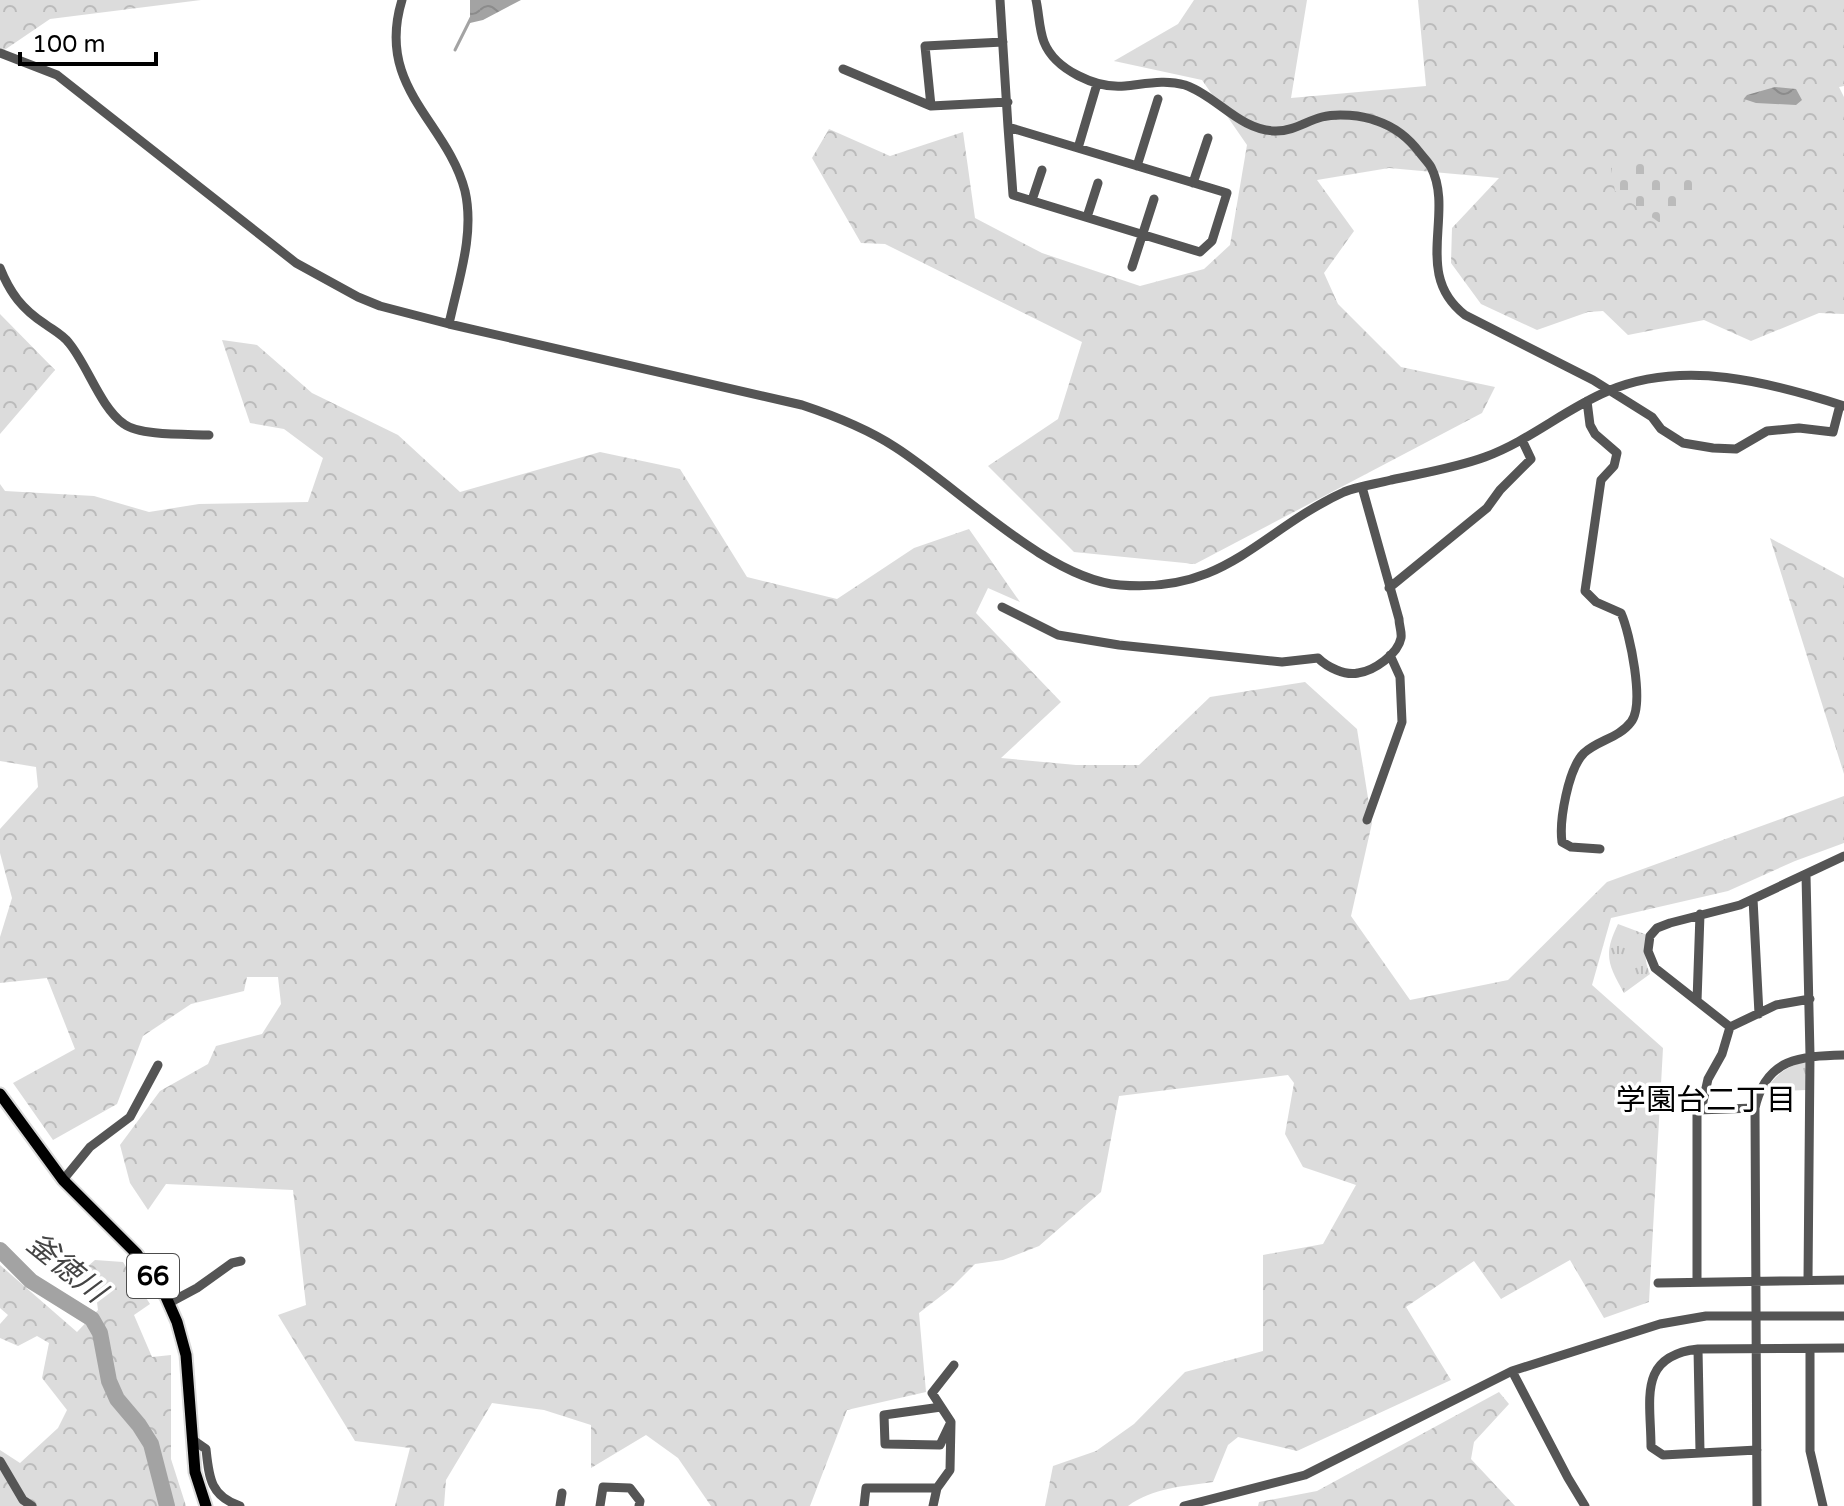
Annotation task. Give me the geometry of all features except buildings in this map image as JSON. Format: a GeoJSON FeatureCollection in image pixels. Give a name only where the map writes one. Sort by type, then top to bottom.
{"type":"FeatureCollection","features":[{"type":"Feature","properties":{"kind":"main road","name":"66"},"geometry":{"type":"LineString","coordinates":[[0,1094],[63,1180],[137,1254],[169,1303],[186,1355],[195,1472],[206,1506]]}},
{"type":"Feature","properties":{"kind":"street"},"geometry":{"type":"LineString","coordinates":[[402,0],[397,40],[400,69],[411,97],[447,153],[464,191],[468,241],[449,324]]}},
{"type":"Feature","properties":{"kind":"street"},"geometry":{"type":"LineString","coordinates":[[1000,0],[1008,102],[1008,127],[1013,195],[1200,252],[1212,241],[1227,193],[1008,127]]}},
{"type":"Feature","properties":{"kind":"street"},"geometry":{"type":"LineString","coordinates":[[0,53],[57,75],[296,263],[336,286],[380,306],[802,405],[845,420],[896,448],[1042,555],[1082,575],[1117,585],[1167,584],[1217,571],[1345,492],[1458,466],[1505,449],[1609,390],[1646,380],[1678,375],[1718,376],[1842,405],[1833,432],[1799,428],[1767,431],[1736,449],[1683,443],[1661,429],[1652,417],[1609,390],[1465,315],[1451,304],[1441,286],[1437,263],[1434,177],[1431,168],[1401,132],[1374,119],[1346,116],[1324,116],[1294,129],[1275,131],[1255,128],[1189,87],[1170,81],[1122,86],[1097,84],[1065,67],[1045,45],[1036,0]]}},
{"type":"Feature","properties":{"kind":"street"},"geometry":{"type":"LineString","coordinates":[[931,106],[925,46],[1003,42]]}},
{"type":"Feature","properties":{"kind":"street"},"geometry":{"type":"LineString","coordinates":[[843,69],[931,106],[1008,102]]}},
{"type":"Feature","properties":{"kind":"street"},"geometry":{"type":"LineString","coordinates":[[1078,148],[1097,84]]}},
{"type":"Feature","properties":{"kind":"street"},"geometry":{"type":"LineString","coordinates":[[1137,166],[1158,99]]}},
{"type":"Feature","properties":{"kind":"street"},"geometry":{"type":"LineString","coordinates":[[1193,183],[1208,138]]}},
{"type":"Feature","properties":{"kind":"street"},"geometry":{"type":"LineString","coordinates":[[1032,200],[1042,170]]}},
{"type":"Feature","properties":{"kind":"street"},"geometry":{"type":"LineString","coordinates":[[1087,217],[1098,183]]}},
{"type":"Feature","properties":{"kind":"street"},"geometry":{"type":"LineString","coordinates":[[1132,267],[1154,199]]}},
{"type":"Feature","properties":{"kind":"street"},"geometry":{"type":"LineString","coordinates":[[0,268],[10,293],[28,313],[67,340],[111,412],[126,426],[146,431],[209,435]]}},
{"type":"Feature","properties":{"kind":"street"},"geometry":{"type":"LineString","coordinates":[[1587,401],[1590,425],[1595,434],[1617,453],[1614,466],[1601,480],[1585,591],[1596,602],[1621,613],[1627,627],[1637,698],[1634,719],[1622,732],[1584,753],[1575,768],[1567,793],[1560,826],[1562,842],[1571,847],[1600,849]]}},
{"type":"Feature","properties":{"kind":"street"},"geometry":{"type":"LineString","coordinates":[[1389,588],[1487,508],[1531,459],[1522,440]]}},
{"type":"Feature","properties":{"kind":"street"},"geometry":{"type":"LineString","coordinates":[[1002,607],[1058,635],[1119,645],[1282,662],[1318,658],[1326,666],[1357,674],[1390,655],[1401,637],[1399,619],[1362,487]]}},
{"type":"Feature","properties":{"kind":"street"},"geometry":{"type":"LineString","coordinates":[[1367,820],[1402,722],[1400,677],[1390,655]]}},
{"type":"Feature","properties":{"kind":"street"},"geometry":{"type":"LineString","coordinates":[[1730,1027],[1655,968],[1648,951],[1650,936],[1657,928],[1740,905],[1844,856]]}},
{"type":"Feature","properties":{"kind":"street"},"geometry":{"type":"LineString","coordinates":[[1806,875],[1810,999],[1808,1280]]}},
{"type":"Feature","properties":{"kind":"street"},"geometry":{"type":"LineString","coordinates":[[1753,899],[1759,1014]]}},
{"type":"Feature","properties":{"kind":"street"},"geometry":{"type":"LineString","coordinates":[[1697,1001],[1700,914]]}},
{"type":"Feature","properties":{"kind":"street"},"geometry":{"type":"LineString","coordinates":[[1697,1110],[1702,1106],[1708,1079],[1722,1054],[1730,1027],[1776,1005],[1810,999]]}},
{"type":"Feature","properties":{"kind":"street"},"geometry":{"type":"LineString","coordinates":[[1757,1506],[1755,1108],[1769,1074],[1787,1062],[1810,1055],[1844,1055]]}},
{"type":"Feature","properties":{"kind":"street"},"geometry":{"type":"LineString","coordinates":[[63,1180],[90,1147],[130,1117],[158,1065]]}},
{"type":"Feature","properties":{"kind":"street"},"geometry":{"type":"LineString","coordinates":[[1697,1110],[1755,1108]]}},
{"type":"Feature","properties":{"kind":"street"},"geometry":{"type":"LineString","coordinates":[[1697,1110],[1697,1281]]}},
{"type":"Feature","properties":{"kind":"street"},"geometry":{"type":"LineString","coordinates":[[169,1303],[232,1263],[241,1261]]}},
{"type":"Feature","properties":{"kind":"street"},"geometry":{"type":"LineString","coordinates":[[1658,1283],[1844,1280]]}},
{"type":"Feature","properties":{"kind":"street"},"geometry":{"type":"LineString","coordinates":[[1184,1506],[1305,1475],[1512,1371],[1675,1319],[1706,1316],[1844,1316]]}},
{"type":"Feature","properties":{"kind":"street"},"geometry":{"type":"LineString","coordinates":[[1757,1450],[1663,1455],[1651,1447],[1650,1383],[1655,1370],[1667,1357],[1680,1351],[1844,1348]]}},
{"type":"Feature","properties":{"kind":"street"},"geometry":{"type":"LineString","coordinates":[[1698,1349],[1700,1452]]}},
{"type":"Feature","properties":{"kind":"street"},"geometry":{"type":"LineString","coordinates":[[1810,1349],[1810,1451],[1823,1506]]}},
{"type":"Feature","properties":{"kind":"street"},"geometry":{"type":"LineString","coordinates":[[933,1506],[937,1488],[950,1470],[951,1422],[932,1393],[954,1365]]}},
{"type":"Feature","properties":{"kind":"street"},"geometry":{"type":"LineString","coordinates":[[1512,1371],[1585,1506]]}},
{"type":"Feature","properties":{"kind":"street"},"geometry":{"type":"LineString","coordinates":[[941,1407],[884,1415],[885,1444],[940,1445],[951,1422]]}},
{"type":"Feature","properties":{"kind":"street"},"geometry":{"type":"LineString","coordinates":[[193,1440],[206,1449],[208,1474],[215,1491],[227,1502],[240,1506]]}},
{"type":"Feature","properties":{"kind":"street"},"geometry":{"type":"LineString","coordinates":[[0,1461],[23,1500],[32,1506]]}},
{"type":"Feature","properties":{"kind":"street"},"geometry":{"type":"LineString","coordinates":[[600,1506],[603,1487],[630,1488],[640,1501],[639,1506]]}},
{"type":"Feature","properties":{"kind":"street"},"geometry":{"type":"LineString","coordinates":[[864,1506],[866,1488],[937,1488]]}},
{"type":"Feature","properties":{"kind":"street"},"geometry":{"type":"LineString","coordinates":[[560,1506],[562,1493]]}},
{"type":"Feature","properties":{"kind":"green space"},"geometry":{"type":"Polygon","coordinates":[[[0,0],[201,0],[50,19],[0,53],[0,0]]]}},
{"type":"Feature","properties":{"kind":"green space"},"geometry":{"type":"Polygon","coordinates":[[[1194,0],[1307,0],[1291,98],[1426,86],[1418,0],[1844,0],[1844,86],[1839,87],[1844,97],[1844,314],[1819,313],[1751,341],[1704,320],[1628,335],[1603,311],[1588,312],[1537,330],[1481,304],[1451,263],[1452,228],[1499,178],[1389,168],[1317,180],[1354,231],[1324,273],[1338,304],[1401,367],[1495,387],[1482,413],[1195,564],[1074,552],[988,466],[1058,419],[1082,342],[885,244],[861,243],[812,158],[829,129],[890,156],[963,132],[975,218],[1042,253],[1140,286],[1204,269],[1230,245],[1247,145],[1202,80],[1114,61],[1178,24],[1194,0]]]}},
{"type":"Feature","properties":{"kind":"green space"},"geometry":{"type":"Polygon","coordinates":[[[1642,158],[1665,176],[1678,178],[1695,174],[1705,183],[1685,205],[1675,224],[1660,223],[1615,191],[1611,168],[1642,158]]]}},
{"type":"Feature","properties":{"kind":"green space"},"geometry":{"type":"Polygon","coordinates":[[[0,314],[55,370],[0,434],[0,314]]]}},
{"type":"Feature","properties":{"kind":"green space"},"geometry":{"type":"Polygon","coordinates":[[[222,340],[257,345],[312,393],[398,435],[460,492],[600,452],[680,469],[747,577],[837,599],[914,548],[969,529],[1020,602],[988,588],[976,613],[1061,702],[1001,758],[1076,765],[1139,765],[1210,697],[1305,682],[1357,729],[1372,823],[1351,916],[1410,1000],[1508,980],[1607,882],[1844,796],[1844,843],[1728,891],[1611,918],[1592,985],[1663,1048],[1649,1302],[1604,1318],[1570,1260],[1501,1299],[1474,1261],[1406,1307],[1451,1380],[1297,1451],[1238,1437],[1228,1445],[1213,1482],[1158,1492],[1128,1506],[1045,1506],[1053,1466],[1096,1451],[1134,1424],[1185,1372],[1263,1351],[1263,1255],[1323,1244],[1356,1185],[1303,1167],[1285,1134],[1294,1083],[1288,1075],[1119,1096],[1101,1192],[1039,1246],[1003,1260],[975,1264],[919,1313],[926,1392],[847,1410],[810,1506],[711,1506],[678,1458],[646,1435],[591,1468],[591,1425],[544,1410],[492,1403],[446,1480],[444,1506],[395,1506],[410,1448],[355,1441],[278,1315],[306,1305],[293,1190],[166,1184],[148,1210],[130,1183],[120,1145],[160,1091],[208,1064],[216,1046],[262,1034],[281,1004],[278,977],[247,977],[244,991],[191,1004],[143,1036],[117,1104],[53,1140],[13,1083],[75,1049],[47,978],[0,983],[0,937],[12,898],[0,853],[0,829],[38,787],[36,767],[0,761],[0,484],[5,491],[94,496],[149,512],[199,504],[308,502],[323,458],[284,429],[250,423],[222,340]]]}},
{"type":"Feature","properties":{"kind":"green space"},"geometry":{"type":"Polygon","coordinates":[[[1770,538],[1844,578],[1844,774],[1770,538]]]}},
{"type":"Feature","properties":{"kind":"green space"},"geometry":{"type":"Polygon","coordinates":[[[1618,924],[1650,936],[1646,955],[1650,974],[1624,993],[1609,959],[1610,944],[1618,924]]]}},
{"type":"Feature","properties":{"kind":"green space"},"geometry":{"type":"Polygon","coordinates":[[[1807,1060],[1806,1090],[1765,1092],[1783,1072],[1807,1060]]]}},
{"type":"Feature","properties":{"kind":"green space"},"geometry":{"type":"Polygon","coordinates":[[[95,1260],[123,1262],[150,1304],[134,1315],[152,1357],[171,1355],[171,1459],[186,1506],[0,1506],[0,1450],[20,1463],[58,1428],[67,1410],[42,1378],[49,1343],[37,1336],[18,1346],[0,1338],[0,1324],[8,1315],[0,1308],[0,1265],[77,1332],[98,1310],[95,1287],[80,1273],[95,1260]]]}},
{"type":"Feature","properties":{"kind":"green space"},"geometry":{"type":"Polygon","coordinates":[[[1499,1392],[1509,1404],[1474,1442],[1471,1459],[1515,1506],[1258,1506],[1259,1502],[1317,1491],[1499,1392]]]}},
{"type":"Feature","properties":{"kind":"water"},"geometry":{"type":"Polygon","coordinates":[[[470,0],[521,0],[483,20],[470,23],[470,0]]]}},
{"type":"Feature","properties":{"kind":"water"},"geometry":{"type":"Polygon","coordinates":[[[1775,87],[1796,89],[1802,100],[1796,105],[1756,103],[1744,99],[1747,95],[1775,87]]]}},
{"type":"Feature","properties":{"kind":"waterway"},"geometry":{"type":"LineString","coordinates":[[455,50],[471,18]]}},
{"type":"Feature","properties":{"kind":"waterway","name":"釜徳川"},"geometry":{"type":"LineString","coordinates":[[0,1250],[31,1281],[92,1319],[100,1333],[109,1381],[117,1399],[151,1444],[167,1506]]}},
{"type":"Feature","properties":{"kind":"district","name":"学園台二丁目"},"geometry":{"type":"Point","coordinates":[1706,1100]}}]}
